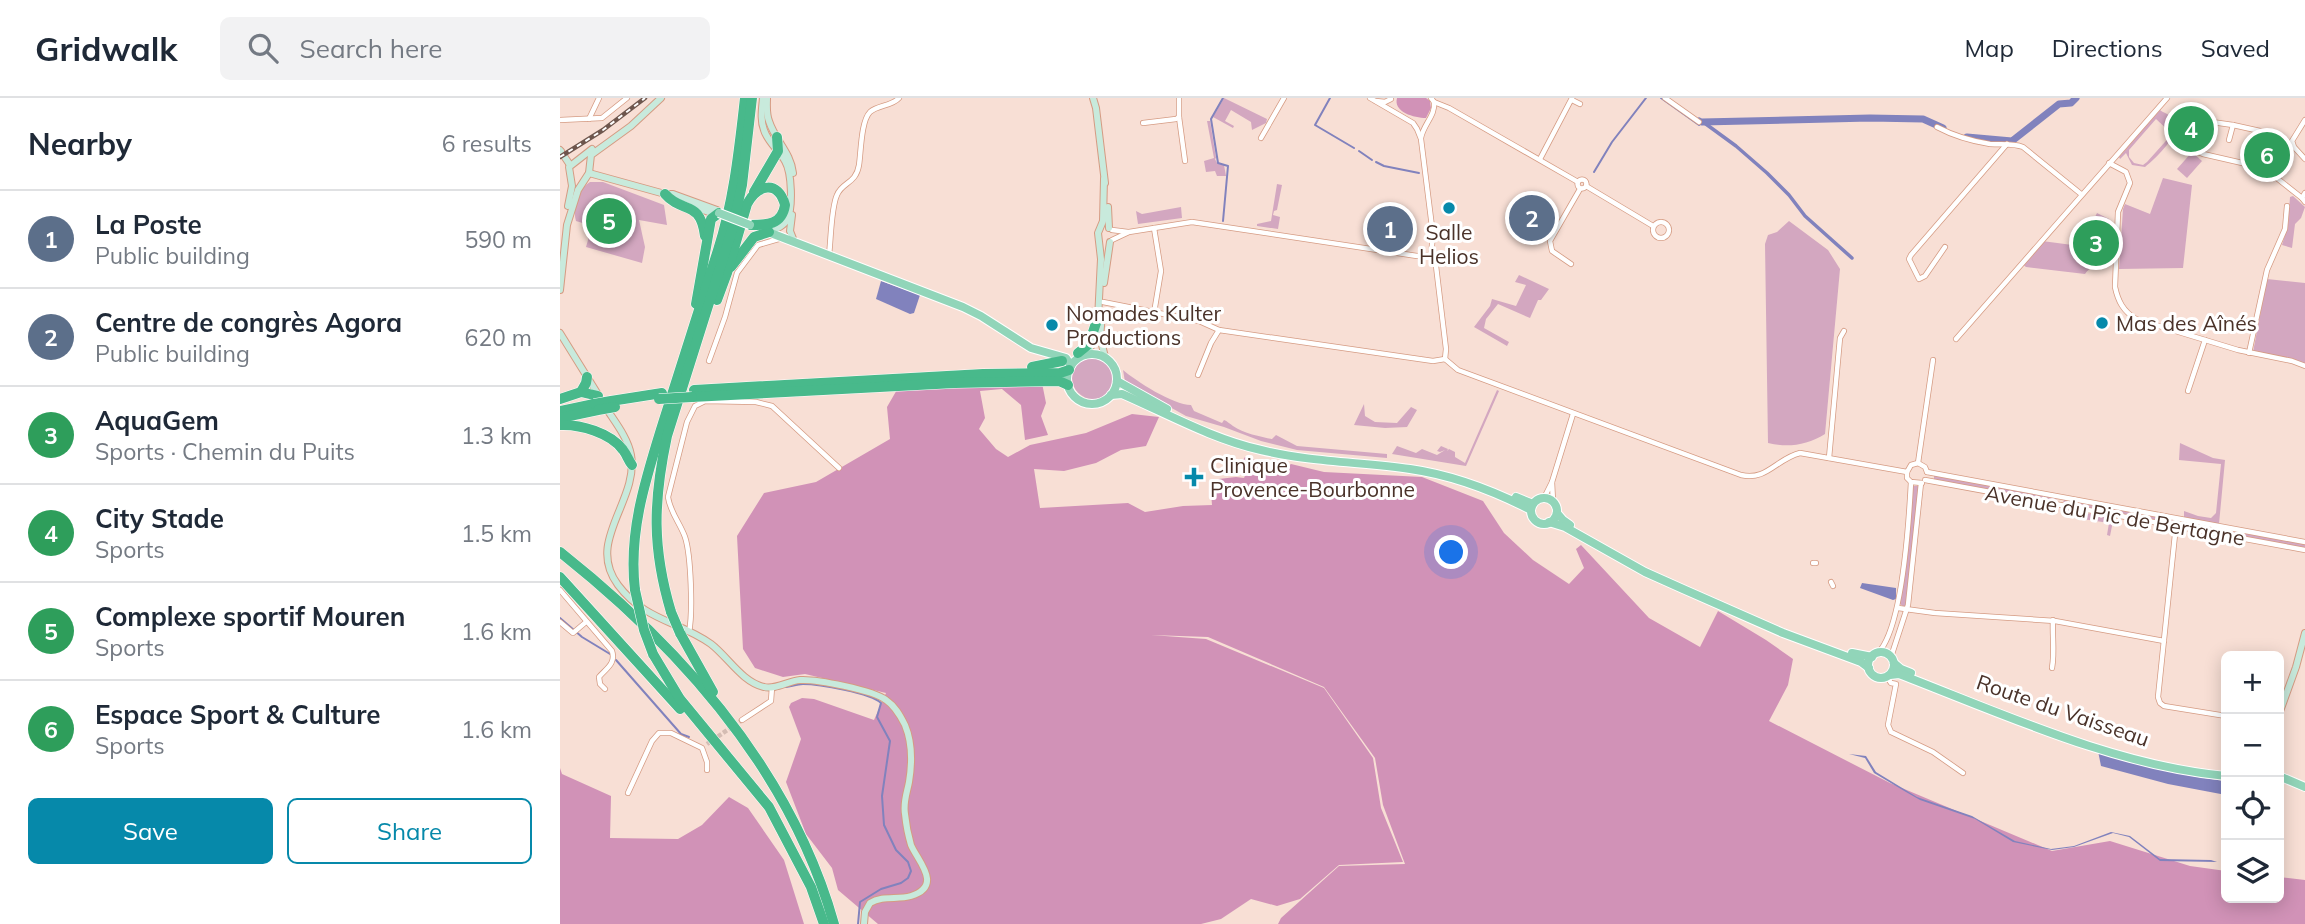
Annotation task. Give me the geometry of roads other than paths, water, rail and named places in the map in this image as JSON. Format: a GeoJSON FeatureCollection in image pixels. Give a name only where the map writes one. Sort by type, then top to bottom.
{"type":"FeatureCollection","features":[{"type":"Feature","properties":{"kind":"highway"},"geometry":{"type":"LineString","coordinates":[[729,720],[671,612],[657,554],[656,511],[657,489],[667,436],[730,205],[739,157],[745,98]]}},
{"type":"Feature","properties":{"kind":"highway"},"geometry":{"type":"LineString","coordinates":[[706,742],[653,654],[644,630],[635,590],[633,559],[639,506],[737,208],[752,98]]}},
{"type":"Feature","properties":{"kind":"highway"},"geometry":{"type":"LineString","coordinates":[[727,273],[743,215],[778,151],[777,137]]}},
{"type":"Feature","properties":{"kind":"highway"},"geometry":{"type":"LineString","coordinates":[[750,225],[772,224],[784,213],[785,205],[782,196],[773,189],[764,188],[752,195]]}},
{"type":"Feature","properties":{"kind":"highway"},"geometry":{"type":"LineString","coordinates":[[665,194],[671,201],[696,212],[704,225],[706,242]]}},
{"type":"Feature","properties":{"kind":"highway"},"geometry":{"type":"LineString","coordinates":[[695,335],[706,242],[711,219],[719,213]]}},
{"type":"Feature","properties":{"kind":"highway"},"geometry":{"type":"LineString","coordinates":[[695,335],[727,273],[754,237],[769,232]]}},
{"type":"Feature","properties":{"kind":"highway"},"geometry":{"type":"LineString","coordinates":[[1082,355],[1089,344],[1098,317]]}},
{"type":"Feature","properties":{"kind":"highway"},"geometry":{"type":"LineString","coordinates":[[560,411],[597,403],[613,404],[693,393],[983,374],[1060,373],[1067,366]]}},
{"type":"Feature","properties":{"kind":"highway"},"geometry":{"type":"LineString","coordinates":[[560,399],[581,392],[587,377]]}},
{"type":"Feature","properties":{"kind":"highway"},"geometry":{"type":"LineString","coordinates":[[693,393],[1022,380],[1059,381],[1069,385]]}},
{"type":"Feature","properties":{"kind":"highway"},"geometry":{"type":"LineString","coordinates":[[581,392],[597,403]]}},
{"type":"Feature","properties":{"kind":"highway"},"geometry":{"type":"LineString","coordinates":[[560,418],[597,403]]}},
{"type":"Feature","properties":{"kind":"highway"},"geometry":{"type":"LineString","coordinates":[[560,425],[579,426],[618,438],[632,465]]}},
{"type":"Feature","properties":{"kind":"highway"},"geometry":{"type":"LineString","coordinates":[[560,552],[631,612],[675,657],[748,744],[803,841],[834,924]]}},
{"type":"Feature","properties":{"kind":"highway"},"geometry":{"type":"LineString","coordinates":[[560,577],[685,714],[706,742],[748,780],[769,807],[811,887],[824,924]]}},
{"type":"Feature","properties":{"kind":"main road"},"geometry":{"type":"LineString","coordinates":[[570,165],[659,98]]}},
{"type":"Feature","properties":{"kind":"main road"},"geometry":{"type":"LineString","coordinates":[[560,290],[567,225],[578,190],[589,170],[591,155],[631,126],[659,98]]}},
{"type":"Feature","properties":{"kind":"main road"},"geometry":{"type":"LineString","coordinates":[[765,98],[770,124],[792,165],[790,231],[794,241]]}},
{"type":"Feature","properties":{"kind":"main road"},"geometry":{"type":"LineString","coordinates":[[765,98],[761,117],[764,131],[771,145],[787,164],[791,180],[789,212],[783,237]]}},
{"type":"Feature","properties":{"kind":"main road"},"geometry":{"type":"LineString","coordinates":[[1093,98],[1104,179],[1103,221],[1111,241],[1106,260],[1100,337],[1105,357],[1115,369],[1117,381],[1111,395]]}},
{"type":"Feature","properties":{"kind":"main road"},"geometry":{"type":"LineString","coordinates":[[560,243],[572,186],[570,165],[561,153]]}},
{"type":"Feature","properties":{"kind":"main road"},"geometry":{"type":"LineString","coordinates":[[578,160],[585,162],[589,170],[665,194],[714,214],[719,213],[963,307],[1039,351],[1066,358],[1069,385],[1075,396],[1086,402],[1102,401],[1111,395],[1122,394],[1210,435],[1261,450],[1317,460],[1423,472],[1475,486],[1532,507]]}},
{"type":"Feature","properties":{"kind":"main road"},"geometry":{"type":"LineString","coordinates":[[572,178],[584,180]]}},
{"type":"Feature","properties":{"kind":"main road"},"geometry":{"type":"LineString","coordinates":[[769,232],[784,224]]}},
{"type":"Feature","properties":{"kind":"main road"},"geometry":{"type":"LineString","coordinates":[[1098,317],[1098,233],[1107,229]]}},
{"type":"Feature","properties":{"kind":"main road"},"geometry":{"type":"LineString","coordinates":[[783,237],[790,231]]}},
{"type":"Feature","properties":{"kind":"main road"},"geometry":{"type":"LineString","coordinates":[[1100,241],[1111,241]]}},
{"type":"Feature","properties":{"kind":"main road"},"geometry":{"type":"LineString","coordinates":[[560,333],[587,377],[597,403],[618,438]]}},
{"type":"Feature","properties":{"kind":"main road"},"geometry":{"type":"LineString","coordinates":[[1039,351],[1105,357]]}},
{"type":"Feature","properties":{"kind":"main road"},"geometry":{"type":"LineString","coordinates":[[1067,366],[1082,355]]}},
{"type":"Feature","properties":{"kind":"main road"},"geometry":{"type":"LineString","coordinates":[[1117,381],[1181,417],[1243,440],[1289,452],[1431,468],[1472,480],[1532,507]]}},
{"type":"Feature","properties":{"kind":"main road"},"geometry":{"type":"LineString","coordinates":[[632,465],[628,489],[607,546],[608,564],[620,587],[636,604],[658,619],[717,649],[747,679],[762,686],[772,687],[791,681],[812,680],[873,693],[892,705],[906,728],[910,742],[911,771],[904,809],[911,844],[926,870],[926,883],[919,893],[870,903],[865,912],[864,924]]}},
{"type":"Feature","properties":{"kind":"main road"},"geometry":{"type":"LineString","coordinates":[[1538,499],[1548,499],[1556,506],[1557,513],[1563,520],[1640,564],[1768,622],[1850,652],[1875,655],[1885,653],[1892,660],[1894,670],[1888,676],[1875,677],[1861,662],[1756,622],[1661,579],[1565,527],[1538,522],[1533,516],[1532,507],[1538,499]]}},
{"type":"Feature","properties":{"kind":"main road"},"geometry":{"type":"LineString","coordinates":[[1549,522],[1557,513]]}},
{"type":"Feature","properties":{"kind":"main road"},"geometry":{"type":"LineString","coordinates":[[2284,699],[2305,633]]}},
{"type":"Feature","properties":{"kind":"main road"},"geometry":{"type":"LineString","coordinates":[[1869,668],[1869,662],[1875,655]]}},
{"type":"Feature","properties":{"kind":"main road","name":"Route du Vaisseau"},"geometry":{"type":"LineString","coordinates":[[1892,660],[1900,669],[2102,745],[2221,773]]}},
{"type":"Feature","properties":{"kind":"main road","name":"Route du Vaisseau"},"geometry":{"type":"LineString","coordinates":[[1888,676],[1899,674],[2077,741],[2133,759],[2189,772],[2221,774]]}},
{"type":"Feature","properties":{"kind":"main road"},"geometry":{"type":"LineString","coordinates":[[2284,780],[2305,789]]}},
{"type":"Feature","properties":{"kind":"street"},"geometry":{"type":"LineString","coordinates":[[589,120],[599,98]]}},
{"type":"Feature","properties":{"kind":"street"},"geometry":{"type":"LineString","coordinates":[[560,120],[603,118],[627,98]]}},
{"type":"Feature","properties":{"kind":"street"},"geometry":{"type":"LineString","coordinates":[[829,255],[836,196],[858,172],[866,117],[873,110],[899,98]]}},
{"type":"Feature","properties":{"kind":"street"},"geometry":{"type":"LineString","coordinates":[[1179,98],[1185,161]]}},
{"type":"Feature","properties":{"kind":"street"},"geometry":{"type":"LineString","coordinates":[[1261,138],[1284,98]]}},
{"type":"Feature","properties":{"kind":"street"},"geometry":{"type":"LineString","coordinates":[[1370,98],[1413,124],[1421,139],[1433,234],[1431,255],[1436,265],[1447,349],[1445,359]]}},
{"type":"Feature","properties":{"kind":"street"},"geometry":{"type":"LineString","coordinates":[[1376,101],[1385,102],[1392,98],[1393,111]]}},
{"type":"Feature","properties":{"kind":"street"},"geometry":{"type":"LineString","coordinates":[[1665,98],[1699,122]]}},
{"type":"Feature","properties":{"kind":"street"},"geometry":{"type":"LineString","coordinates":[[1956,339],[2167,98]]}},
{"type":"Feature","properties":{"kind":"street"},"geometry":{"type":"LineString","coordinates":[[1540,159],[1572,99],[1580,104]]}},
{"type":"Feature","properties":{"kind":"street"},"geometry":{"type":"LineString","coordinates":[[1433,100],[1540,159],[1578,182],[1577,186],[1653,226]]}},
{"type":"Feature","properties":{"kind":"street"},"geometry":{"type":"LineString","coordinates":[[1433,100],[1435,110]]}},
{"type":"Feature","properties":{"kind":"street"},"geometry":{"type":"LineString","coordinates":[[1421,139],[1426,123],[1435,110],[1444,107]]}},
{"type":"Feature","properties":{"kind":"street"},"geometry":{"type":"LineString","coordinates":[[1143,123],[1179,117]]}},
{"type":"Feature","properties":{"kind":"street"},"geometry":{"type":"LineString","coordinates":[[2305,120],[2292,141],[2305,159]]}},
{"type":"Feature","properties":{"kind":"street"},"geometry":{"type":"LineString","coordinates":[[2269,133],[2212,122],[2196,147],[2198,152],[2264,168],[2304,197]]}},
{"type":"Feature","properties":{"kind":"street"},"geometry":{"type":"LineString","coordinates":[[1413,124],[1426,123]]}},
{"type":"Feature","properties":{"kind":"street"},"geometry":{"type":"LineString","coordinates":[[2229,140],[2233,125]]}},
{"type":"Feature","properties":{"kind":"street"},"geometry":{"type":"LineString","coordinates":[[1937,127],[1959,138],[2023,147],[2081,194]]}},
{"type":"Feature","properties":{"kind":"street"},"geometry":{"type":"LineString","coordinates":[[1945,247],[1925,276],[1919,279],[1909,259],[1911,255],[2007,144]]}},
{"type":"Feature","properties":{"kind":"street"},"geometry":{"type":"LineString","coordinates":[[2109,163],[2126,172],[2130,183],[2118,212],[2115,287],[2126,312],[2136,319],[2204,340],[2305,366]]}},
{"type":"Feature","properties":{"kind":"street"},"geometry":{"type":"LineString","coordinates":[[1572,264],[1552,251],[1550,241],[1583,187]]}},
{"type":"Feature","properties":{"kind":"street"},"geometry":{"type":"LineString","coordinates":[[2249,353],[2267,270],[2286,225],[2287,206]]}},
{"type":"Feature","properties":{"kind":"street"},"geometry":{"type":"LineString","coordinates":[[1107,229],[1129,232],[1192,222],[1417,256],[1431,255]]}},
{"type":"Feature","properties":{"kind":"street"},"geometry":{"type":"LineString","coordinates":[[1653,226],[1661,222],[1668,226],[1668,234],[1661,238]]}},
{"type":"Feature","properties":{"kind":"street"},"geometry":{"type":"LineString","coordinates":[[1653,226],[1654,234],[1661,238],[1663,246]]}},
{"type":"Feature","properties":{"kind":"street"},"geometry":{"type":"LineString","coordinates":[[1154,228],[1161,271],[1154,313]]}},
{"type":"Feature","properties":{"kind":"street"},"geometry":{"type":"LineString","coordinates":[[1111,241],[1129,232]]}},
{"type":"Feature","properties":{"kind":"street"},"geometry":{"type":"LineString","coordinates":[[709,361],[737,273],[758,245],[782,240],[783,237]]}},
{"type":"Feature","properties":{"kind":"street"},"geometry":{"type":"LineString","coordinates":[[1102,302],[1199,321],[1219,330],[1433,362],[1445,359]]}},
{"type":"Feature","properties":{"kind":"street"},"geometry":{"type":"LineString","coordinates":[[1198,375],[1219,330]]}},
{"type":"Feature","properties":{"kind":"street"},"geometry":{"type":"LineString","coordinates":[[1829,458],[1840,338],[1844,331]]}},
{"type":"Feature","properties":{"kind":"street"},"geometry":{"type":"LineString","coordinates":[[2188,391],[2204,340]]}},
{"type":"Feature","properties":{"kind":"street"},"geometry":{"type":"LineString","coordinates":[[1445,359],[1458,370],[1741,475],[1754,477],[1765,473],[1789,456],[1800,453],[1907,472]]}},
{"type":"Feature","properties":{"kind":"street"},"geometry":{"type":"LineString","coordinates":[[1918,463],[1933,360]]}},
{"type":"Feature","properties":{"kind":"street"},"geometry":{"type":"LineString","coordinates":[[684,633],[691,619],[687,545],[668,497],[687,422],[695,406],[705,401],[756,402],[772,406],[839,468]]}},
{"type":"Feature","properties":{"kind":"street"},"geometry":{"type":"LineString","coordinates":[[1548,499],[1573,414]]}},
{"type":"Feature","properties":{"kind":"street"},"geometry":{"type":"LineString","coordinates":[[1875,655],[1883,647],[1898,608],[1911,482],[1907,472],[1911,465],[1918,463],[1923,465],[1927,472],[1923,482],[1907,610],[1892,660]]}},
{"type":"Feature","properties":{"kind":"street","name":"Avenue du Pic de Bertagne"},"geometry":{"type":"LineString","coordinates":[[1927,472],[2305,542]]}},
{"type":"Feature","properties":{"kind":"street"},"geometry":{"type":"LineString","coordinates":[[1548,499],[1552,482]]}},
{"type":"Feature","properties":{"kind":"street"},"geometry":{"type":"LineString","coordinates":[[1911,482],[1923,482]]}},
{"type":"Feature","properties":{"kind":"street","name":"Avenue du Pic de Bertagne"},"geometry":{"type":"LineString","coordinates":[[1923,482],[2305,550]]}},
{"type":"Feature","properties":{"kind":"street"},"geometry":{"type":"LineString","coordinates":[[2059,506],[2060,497]]}},
{"type":"Feature","properties":{"kind":"street"},"geometry":{"type":"LineString","coordinates":[[2177,519],[2158,696],[2164,706],[2221,715]]}},
{"type":"Feature","properties":{"kind":"street"},"geometry":{"type":"LineString","coordinates":[[560,590],[612,651],[613,663],[599,677],[600,684],[605,689]]}},
{"type":"Feature","properties":{"kind":"street"},"geometry":{"type":"LineString","coordinates":[[1898,608],[2053,620],[2164,641]]}},
{"type":"Feature","properties":{"kind":"street"},"geometry":{"type":"LineString","coordinates":[[2052,668],[2055,649],[2052,643],[2053,620]]}},
{"type":"Feature","properties":{"kind":"street"},"geometry":{"type":"LineString","coordinates":[[560,622],[570,632],[586,622]]}},
{"type":"Feature","properties":{"kind":"street"},"geometry":{"type":"LineString","coordinates":[[1888,676],[1891,683],[1896,684],[1888,725],[1891,732],[1938,755],[1963,774]]}},
{"type":"Feature","properties":{"kind":"street"},"geometry":{"type":"LineString","coordinates":[[742,719],[771,701],[772,687]]}},
{"type":"Feature","properties":{"kind":"street"},"geometry":{"type":"LineString","coordinates":[[628,793],[657,735],[671,733],[706,742],[706,769]]}},
{"type":"Feature","properties":{"kind":"water"},"geometry":{"type":"Polygon","coordinates":[[[881,281],[920,295],[914,313],[910,314],[876,299],[881,281]]]}},
{"type":"Feature","properties":{"kind":"water"},"geometry":{"type":"Polygon","coordinates":[[[1862,583],[1896,588],[1896,599],[1860,588],[1862,583]]]}},
{"type":"Feature","properties":{"kind":"water"},"geometry":{"type":"Polygon","coordinates":[[[2098,751],[2161,769],[2221,780],[2221,794],[2168,784],[2101,766],[2098,751]]]}},
{"type":"Feature","properties":{"kind":"water"},"geometry":{"type":"Polygon","coordinates":[[[1849,754],[1866,756],[1876,772],[1917,797],[1972,816],[2015,841],[2051,849],[2074,846],[2111,832],[2130,836],[2160,859],[2217,862],[2160,861],[2129,837],[2113,833],[2074,847],[2052,850],[2013,842],[1975,819],[1920,800],[1874,773],[1865,758],[1849,754]]]}},
{"type":"Feature","properties":{"kind":"waterway"},"geometry":{"type":"LineString","coordinates":[[1223,98],[1211,119],[1218,163],[1228,166],[1223,221]]}},
{"type":"Feature","properties":{"kind":"waterway"},"geometry":{"type":"LineString","coordinates":[[1330,98],[1315,125],[1354,148]]}},
{"type":"Feature","properties":{"kind":"waterway"},"geometry":{"type":"LineString","coordinates":[[1594,172],[1612,142],[1646,98]]}},
{"type":"Feature","properties":{"kind":"waterway"},"geometry":{"type":"LineString","coordinates":[[1661,98],[1699,125],[1702,122]]}},
{"type":"Feature","properties":{"kind":"waterway"},"geometry":{"type":"LineString","coordinates":[[1967,137],[2012,141],[2059,104],[2071,103],[2076,98]]}},
{"type":"Feature","properties":{"kind":"waterway"},"geometry":{"type":"LineString","coordinates":[[1699,119],[1767,173],[1805,216],[1852,258]]}},
{"type":"Feature","properties":{"kind":"waterway"},"geometry":{"type":"LineString","coordinates":[[1702,122],[1923,119],[1943,128]]}},
{"type":"Feature","properties":{"kind":"waterway"},"geometry":{"type":"LineString","coordinates":[[1359,151],[1372,160]]}},
{"type":"Feature","properties":{"kind":"waterway"},"geometry":{"type":"LineString","coordinates":[[1376,162],[1419,173]]}},
{"type":"Feature","properties":{"kind":"waterway"},"geometry":{"type":"LineString","coordinates":[[560,618],[582,637],[610,654]]}},
{"type":"Feature","properties":{"kind":"waterway"},"geometry":{"type":"LineString","coordinates":[[616,660],[681,734],[689,737]]}},
{"type":"Feature","properties":{"kind":"waterway"},"geometry":{"type":"LineString","coordinates":[[786,687],[803,684],[832,687],[867,696],[881,703],[877,717],[890,741],[882,796],[884,825],[896,850],[908,862],[911,871],[908,878],[901,883],[881,889],[860,902],[858,924]]}},
{"type":"Feature","properties":{"kind":"tunnel"},"geometry":{"type":"LineString","coordinates":[[707,744],[742,720]]}},
{"type":"Feature","properties":{"kind":"railway"},"geometry":{"type":"LineString","coordinates":[[560,157],[603,130],[645,98]]}},
{"type":"Feature","properties":{"kind":"place","name":"City Stade"},"geometry":{"type":"Point","coordinates":[2191,129]}},
{"type":"Feature","properties":{"kind":"place","name":"Espace Sport & Culture"},"geometry":{"type":"Point","coordinates":[2267,155]}},
{"type":"Feature","properties":{"kind":"place","name":"Salle Helios"},"geometry":{"type":"Point","coordinates":[1449,208]}},
{"type":"Feature","properties":{"kind":"place","name":"Centre de congrès Agora"},"geometry":{"type":"Point","coordinates":[1532,218]}},
{"type":"Feature","properties":{"kind":"place","name":"Complexe sportif Mouren"},"geometry":{"type":"Point","coordinates":[609,221]}},
{"type":"Feature","properties":{"kind":"place","name":"La Poste"},"geometry":{"type":"Point","coordinates":[1390,229]}},
{"type":"Feature","properties":{"kind":"place","name":"AquaGem"},"geometry":{"type":"Point","coordinates":[2096,243]}},
{"type":"Feature","properties":{"kind":"place","name":"Mas des Aînés"},"geometry":{"type":"Point","coordinates":[2102,323]}},
{"type":"Feature","properties":{"kind":"place","name":"Nomades Kulter Productions"},"geometry":{"type":"Point","coordinates":[1052,325]}},
{"type":"Feature","properties":{"kind":"place","name":"Clinique Provence-Bourbonne"},"geometry":{"type":"Point","coordinates":[1194,477]}}]}
